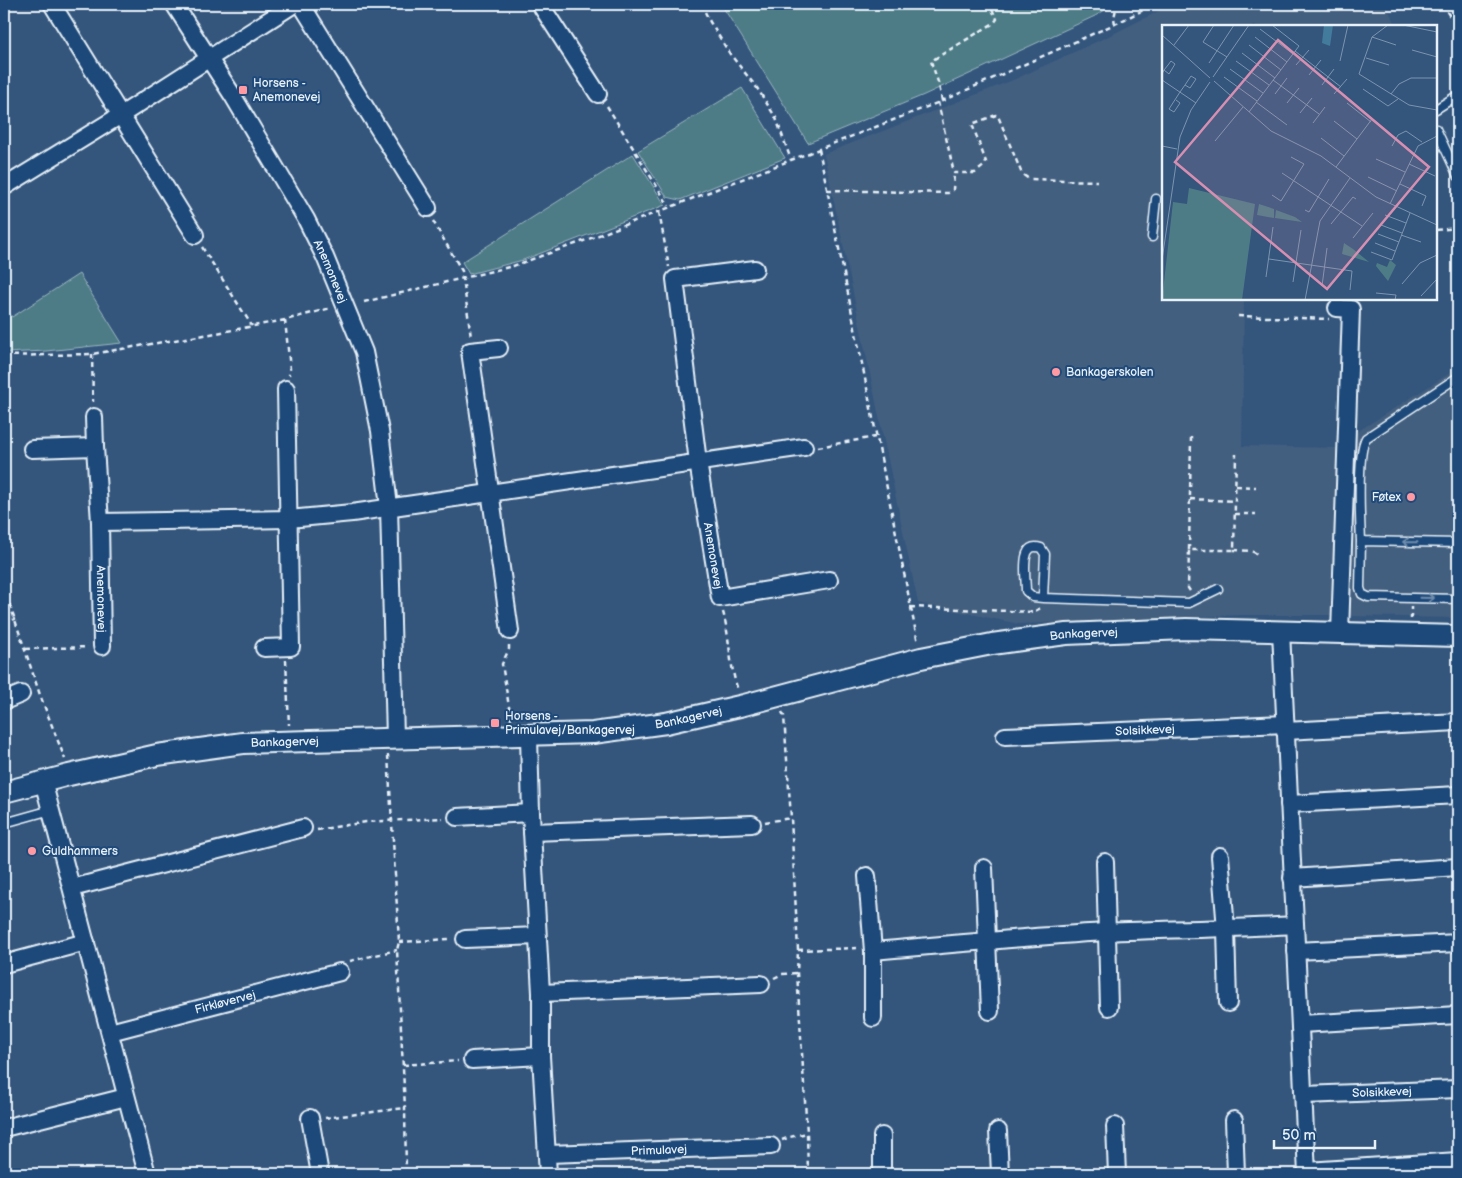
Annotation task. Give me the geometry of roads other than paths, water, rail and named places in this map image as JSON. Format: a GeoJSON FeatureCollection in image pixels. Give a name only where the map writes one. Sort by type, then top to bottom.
{"type":"FeatureCollection","features":[{"type":"Feature","properties":{"kind":"street"},"geometry":{"type":"LineString","coordinates":[[52,4],[195,235]]}},
{"type":"Feature","properties":{"kind":"street","name":"Anemonevej"},"geometry":{"type":"LineString","coordinates":[[174,4],[210,57],[306,219],[325,257],[364,352],[380,431],[390,507],[392,738]]}},
{"type":"Feature","properties":{"kind":"street"},"geometry":{"type":"LineString","coordinates":[[4,187],[121,115],[294,4]]}},
{"type":"Feature","properties":{"kind":"street"},"geometry":{"type":"LineString","coordinates":[[301,4],[428,208]]}},
{"type":"Feature","properties":{"kind":"street"},"geometry":{"type":"LineString","coordinates":[[540,4],[598,94]]}},
{"type":"Feature","properties":{"kind":"street","name":"Anemonevej"},"geometry":{"type":"LineString","coordinates":[[755,269],[675,279],[698,462],[720,598],[829,580]]}},
{"type":"Feature","properties":{"kind":"street"},"geometry":{"type":"LineString","coordinates":[[1337,313],[1351,309],[1340,633]]}},
{"type":"Feature","properties":{"kind":"street"},"geometry":{"type":"LineString","coordinates":[[499,348],[470,351],[510,631]]}},
{"type":"Feature","properties":{"kind":"street"},"geometry":{"type":"LineString","coordinates":[[264,648],[290,647],[286,389]]}},
{"type":"Feature","properties":{"kind":"street","name":"Anemonevej"},"geometry":{"type":"LineString","coordinates":[[94,417],[94,448],[100,522],[102,646]]}},
{"type":"Feature","properties":{"kind":"street"},"geometry":{"type":"LineString","coordinates":[[100,522],[289,519],[352,513],[804,447]]}},
{"type":"Feature","properties":{"kind":"street"},"geometry":{"type":"LineString","coordinates":[[32,449],[94,448]]}},
{"type":"Feature","properties":{"kind":"street","name":"Bankagervej"},"geometry":{"type":"LineString","coordinates":[[4,792],[43,781],[157,755],[243,743],[592,733],[666,723],[744,705],[921,658],[992,644],[1066,634],[1186,628],[1458,636]]}},
{"type":"Feature","properties":{"kind":"street"},"geometry":{"type":"LineString","coordinates":[[1281,631],[1307,1172],[1458,1161]]}},
{"type":"Feature","properties":{"kind":"street"},"geometry":{"type":"LineString","coordinates":[[4,701],[21,694]]}},
{"type":"Feature","properties":{"kind":"street","name":"Solsikkevej"},"geometry":{"type":"LineString","coordinates":[[1006,736],[1458,722]]}},
{"type":"Feature","properties":{"kind":"street"},"geometry":{"type":"LineString","coordinates":[[520,736],[531,813],[541,993],[541,1056],[548,1174]]}},
{"type":"Feature","properties":{"kind":"street"},"geometry":{"type":"LineString","coordinates":[[43,781],[147,1174]]}},
{"type":"Feature","properties":{"kind":"street"},"geometry":{"type":"LineString","coordinates":[[1289,804],[1458,795]]}},
{"type":"Feature","properties":{"kind":"street"},"geometry":{"type":"LineString","coordinates":[[457,816],[531,813]]}},
{"type":"Feature","properties":{"kind":"street"},"geometry":{"type":"LineString","coordinates":[[532,832],[752,824]]}},
{"type":"Feature","properties":{"kind":"street"},"geometry":{"type":"LineString","coordinates":[[72,888],[303,828]]}},
{"type":"Feature","properties":{"kind":"street"},"geometry":{"type":"LineString","coordinates":[[1220,856],[1226,929],[1228,1002]]}},
{"type":"Feature","properties":{"kind":"street"},"geometry":{"type":"LineString","coordinates":[[1105,862],[1109,1007]]}},
{"type":"Feature","properties":{"kind":"street"},"geometry":{"type":"LineString","coordinates":[[1292,878],[1458,867]]}},
{"type":"Feature","properties":{"kind":"street"},"geometry":{"type":"LineString","coordinates":[[984,868],[990,1011]]}},
{"type":"Feature","properties":{"kind":"street"},"geometry":{"type":"LineString","coordinates":[[867,876],[873,951],[873,1018]]}},
{"type":"Feature","properties":{"kind":"street"},"geometry":{"type":"LineString","coordinates":[[873,951],[988,940],[1107,932],[1295,925]]}},
{"type":"Feature","properties":{"kind":"street"},"geometry":{"type":"LineString","coordinates":[[464,939],[537,936]]}},
{"type":"Feature","properties":{"kind":"street"},"geometry":{"type":"LineString","coordinates":[[4,964],[86,942]]}},
{"type":"Feature","properties":{"kind":"street"},"geometry":{"type":"LineString","coordinates":[[1296,951],[1458,943]]}},
{"type":"Feature","properties":{"kind":"street","name":"Firkløvervej"},"geometry":{"type":"LineString","coordinates":[[110,1032],[340,972]]}},
{"type":"Feature","properties":{"kind":"street"},"geometry":{"type":"LineString","coordinates":[[541,993],[761,984]]}},
{"type":"Feature","properties":{"kind":"street"},"geometry":{"type":"LineString","coordinates":[[1300,1024],[1458,1015]]}},
{"type":"Feature","properties":{"kind":"street"},"geometry":{"type":"LineString","coordinates":[[472,1060],[541,1056]]}},
{"type":"Feature","properties":{"kind":"street","name":"Solsikkevej"},"geometry":{"type":"LineString","coordinates":[[1304,1095],[1458,1089]]}},
{"type":"Feature","properties":{"kind":"street"},"geometry":{"type":"LineString","coordinates":[[4,1128],[126,1097]]}},
{"type":"Feature","properties":{"kind":"street"},"geometry":{"type":"LineString","coordinates":[[310,1118],[320,1174]]}},
{"type":"Feature","properties":{"kind":"street"},"geometry":{"type":"LineString","coordinates":[[1234,1120],[1236,1174]]}},
{"type":"Feature","properties":{"kind":"street"},"geometry":{"type":"LineString","coordinates":[[1115,1126],[1117,1174]]}},
{"type":"Feature","properties":{"kind":"street"},"geometry":{"type":"LineString","coordinates":[[998,1131],[1000,1174]]}},
{"type":"Feature","properties":{"kind":"street"},"geometry":{"type":"LineString","coordinates":[[882,1136],[882,1174]]}},
{"type":"Feature","properties":{"kind":"street","name":"Primulavej"},"geometry":{"type":"LineString","coordinates":[[548,1154],[771,1146]]}},
{"type":"Feature","properties":{"kind":"lane"},"geometry":{"type":"LineString","coordinates":[[1437,107],[1458,96]]}},
{"type":"Feature","properties":{"kind":"lane"},"geometry":{"type":"LineString","coordinates":[[1437,131],[1458,176]]}},
{"type":"Feature","properties":{"kind":"lane"},"geometry":{"type":"LineString","coordinates":[[1152,237],[1156,198]]}},
{"type":"Feature","properties":{"kind":"lane"},"geometry":{"type":"LineString","coordinates":[[1458,377],[1366,438],[1362,449],[1360,518],[1362,541],[1360,588],[1362,594],[1368,597],[1458,598]]}},
{"type":"Feature","properties":{"kind":"lane"},"geometry":{"type":"LineString","coordinates":[[1362,541],[1458,543]]}},
{"type":"Feature","properties":{"kind":"lane"},"geometry":{"type":"LineString","coordinates":[[1043,598],[1045,554],[1040,548],[1033,546],[1026,552],[1026,591],[1032,597],[1043,598],[1189,603],[1218,589]]}},
{"type":"Feature","properties":{"kind":"lane"},"geometry":{"type":"LineString","coordinates":[[8,822],[52,810]]}},
{"type":"Feature","properties":{"kind":"place","name":"Horsens - Anemonevej"},"geometry":{"type":"Point","coordinates":[243,90]}},
{"type":"Feature","properties":{"kind":"place","name":"Bankagerskolen"},"geometry":{"type":"Point","coordinates":[1056,372]}},
{"type":"Feature","properties":{"kind":"place","name":"Føtex"},"geometry":{"type":"Point","coordinates":[1411,497]}},
{"type":"Feature","properties":{"kind":"place","name":"Horsens - Primulavej/Bankagervej"},"geometry":{"type":"Point","coordinates":[495,723]}},
{"type":"Feature","properties":{"kind":"place","name":"Guldhammers"},"geometry":{"type":"Point","coordinates":[32,851]}}]}
